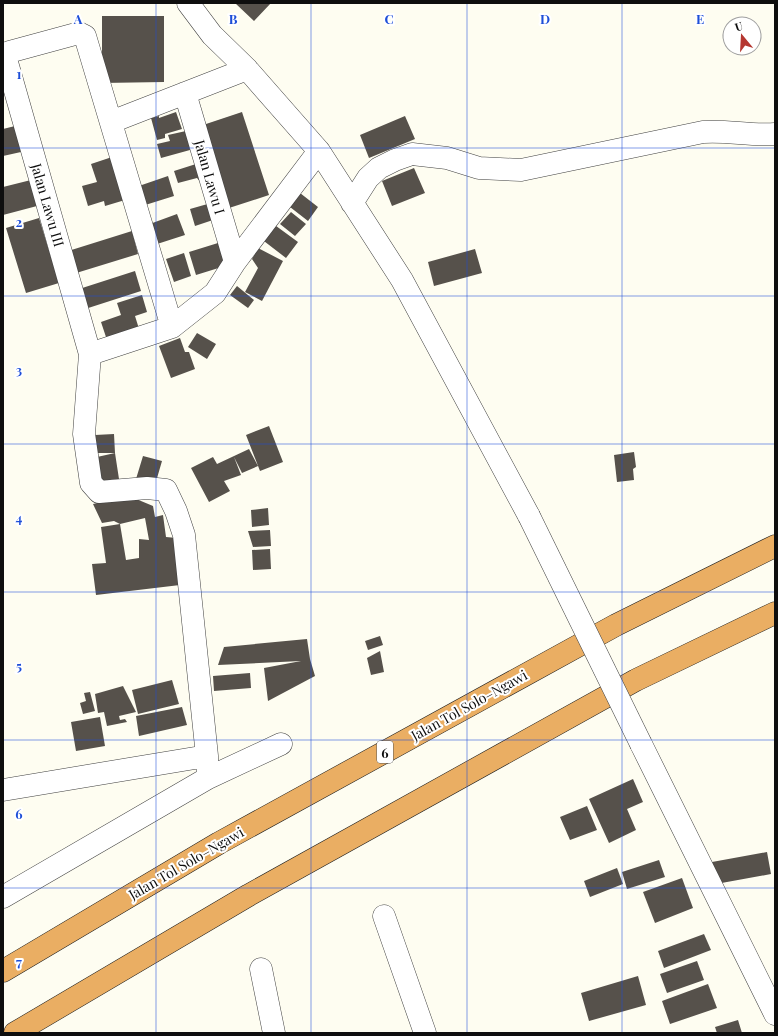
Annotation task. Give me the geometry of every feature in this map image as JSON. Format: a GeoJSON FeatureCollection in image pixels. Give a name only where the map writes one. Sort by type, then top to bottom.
{"type":"FeatureCollection","features":[{"type":"Feature","properties":{"kind":"highway","name":"Jalan Tol Solo–Ngawi"},"geometry":{"type":"LineString","coordinates":[[3,971],[219,843],[588,640],[775,546]]}},
{"type":"Feature","properties":{"kind":"highway"},"geometry":{"type":"LineString","coordinates":[[15,1033],[249,895],[629,684],[775,613]]}},
{"type":"Feature","properties":{"kind":"street"},"geometry":{"type":"LineString","coordinates":[[188,3],[212,35],[247,69],[319,151],[402,280],[530,516],[775,1014]]}},
{"type":"Feature","properties":{"kind":"street","name":"Jalan Lawu III"},"geometry":{"type":"LineString","coordinates":[[111,122],[85,36],[82,33],[9,52],[6,55],[90,354],[84,434],[91,483],[99,492],[148,488],[166,490],[176,511],[184,534],[207,756]]}},
{"type":"Feature","properties":{"kind":"street"},"geometry":{"type":"LineString","coordinates":[[172,327],[111,122],[247,69]]}},
{"type":"Feature","properties":{"kind":"street","name":"Jalan Lawu I"},"geometry":{"type":"LineString","coordinates":[[185,93],[235,262]]}},
{"type":"Feature","properties":{"kind":"street"},"geometry":{"type":"LineString","coordinates":[[352,202],[368,178],[379,168],[412,154],[447,158],[479,168],[521,170],[703,132],[722,130],[761,135],[775,134]]}},
{"type":"Feature","properties":{"kind":"street"},"geometry":{"type":"LineString","coordinates":[[90,354],[172,327],[215,293],[235,262],[319,151]]}},
{"type":"Feature","properties":{"kind":"street"},"geometry":{"type":"LineString","coordinates":[[3,897],[208,778],[282,744]]}},
{"type":"Feature","properties":{"kind":"street"},"geometry":{"type":"LineString","coordinates":[[3,790],[207,756],[208,778]]}},
{"type":"Feature","properties":{"kind":"street"},"geometry":{"type":"LineString","coordinates":[[384,916],[425,1033]]}},
{"type":"Feature","properties":{"kind":"street"},"geometry":{"type":"LineString","coordinates":[[261,969],[274,1033]]}},
{"type":"Feature","properties":{"kind":"building"},"geometry":{"type":"Polygon","coordinates":[[[235,3],[271,3],[254,21],[235,3]]]}},
{"type":"Feature","properties":{"kind":"building"},"geometry":{"type":"Polygon","coordinates":[[[102,16],[164,16],[164,82],[102,83],[102,16]]]}},
{"type":"Feature","properties":{"kind":"building"},"geometry":{"type":"Polygon","coordinates":[[[176,112],[182,129],[165,134],[165,138],[157,140],[151,118],[159,116],[159,118],[176,112]]]}},
{"type":"Feature","properties":{"kind":"building"},"geometry":{"type":"Polygon","coordinates":[[[242,112],[269,195],[229,208],[203,125],[242,112]]]}},
{"type":"Feature","properties":{"kind":"building"},"geometry":{"type":"Polygon","coordinates":[[[405,116],[415,139],[369,158],[360,135],[405,116]]]}},
{"type":"Feature","properties":{"kind":"building"},"geometry":{"type":"Polygon","coordinates":[[[15,126],[21,152],[3,156],[3,129],[15,126]]]}},
{"type":"Feature","properties":{"kind":"building"},"geometry":{"type":"Polygon","coordinates":[[[186,131],[190,150],[161,158],[157,144],[170,141],[168,135],[186,131]]]}},
{"type":"Feature","properties":{"kind":"building"},"geometry":{"type":"Polygon","coordinates":[[[112,157],[125,200],[105,206],[104,201],[88,206],[82,186],[97,182],[91,164],[112,157]]]}},
{"type":"Feature","properties":{"kind":"building"},"geometry":{"type":"Polygon","coordinates":[[[196,164],[201,183],[197,178],[178,183],[174,171],[196,164]]]}},
{"type":"Feature","properties":{"kind":"building"},"geometry":{"type":"Polygon","coordinates":[[[414,168],[425,193],[392,206],[382,181],[414,168]]]}},
{"type":"Feature","properties":{"kind":"building"},"geometry":{"type":"Polygon","coordinates":[[[168,176],[174,196],[142,206],[136,187],[168,176]]]}},
{"type":"Feature","properties":{"kind":"building"},"geometry":{"type":"Polygon","coordinates":[[[31,180],[37,206],[3,215],[3,187],[31,180]]]}},
{"type":"Feature","properties":{"kind":"building"},"geometry":{"type":"Polygon","coordinates":[[[300,193],[318,207],[308,221],[290,207],[300,193]]]}},
{"type":"Feature","properties":{"kind":"building"},"geometry":{"type":"Polygon","coordinates":[[[211,203],[216,219],[195,226],[190,209],[211,203]]]}},
{"type":"Feature","properties":{"kind":"building"},"geometry":{"type":"Polygon","coordinates":[[[291,212],[306,224],[295,236],[280,224],[291,212]]]}},
{"type":"Feature","properties":{"kind":"building"},"geometry":{"type":"Polygon","coordinates":[[[177,214],[185,235],[154,245],[147,225],[177,214]]]}},
{"type":"Feature","properties":{"kind":"building"},"geometry":{"type":"Polygon","coordinates":[[[39,218],[59,283],[26,293],[6,228],[39,218]]]}},
{"type":"Feature","properties":{"kind":"building"},"geometry":{"type":"Polygon","coordinates":[[[272,223],[298,242],[286,258],[260,238],[272,223]]]}},
{"type":"Feature","properties":{"kind":"building"},"geometry":{"type":"Polygon","coordinates":[[[132,231],[138,254],[73,274],[65,252],[132,231]]]}},
{"type":"Feature","properties":{"kind":"building"},"geometry":{"type":"Polygon","coordinates":[[[218,243],[225,266],[196,275],[189,252],[218,243]]]}},
{"type":"Feature","properties":{"kind":"building"},"geometry":{"type":"Polygon","coordinates":[[[258,248],[283,261],[262,301],[245,292],[258,268],[252,259],[258,248]]]}},
{"type":"Feature","properties":{"kind":"building"},"geometry":{"type":"Polygon","coordinates":[[[475,249],[482,273],[434,286],[428,262],[475,249]]]}},
{"type":"Feature","properties":{"kind":"building"},"geometry":{"type":"Polygon","coordinates":[[[184,253],[191,276],[174,282],[166,259],[184,253]]]}},
{"type":"Feature","properties":{"kind":"building"},"geometry":{"type":"Polygon","coordinates":[[[135,271],[141,291],[82,310],[76,290],[135,271]]]}},
{"type":"Feature","properties":{"kind":"building"},"geometry":{"type":"Polygon","coordinates":[[[237,286],[254,300],[248,308],[230,295],[237,286]]]}},
{"type":"Feature","properties":{"kind":"building"},"geometry":{"type":"Polygon","coordinates":[[[142,295],[147,312],[135,316],[140,332],[108,343],[101,322],[121,315],[117,303],[142,295]]]}},
{"type":"Feature","properties":{"kind":"building"},"geometry":{"type":"Polygon","coordinates":[[[197,333],[216,344],[207,359],[188,347],[197,333]]]}},
{"type":"Feature","properties":{"kind":"building"},"geometry":{"type":"Polygon","coordinates":[[[180,338],[185,352],[189,352],[195,369],[171,378],[159,346],[180,338]]]}},
{"type":"Feature","properties":{"kind":"building"},"geometry":{"type":"Polygon","coordinates":[[[269,426],[283,462],[260,471],[246,435],[269,426]]]}},
{"type":"Feature","properties":{"kind":"building"},"geometry":{"type":"Polygon","coordinates":[[[114,434],[115,453],[95,453],[95,435],[114,434]]]}},
{"type":"Feature","properties":{"kind":"building"},"geometry":{"type":"Polygon","coordinates":[[[249,449],[258,466],[242,473],[234,457],[241,475],[224,481],[230,491],[209,502],[191,468],[213,457],[217,464],[249,449]]]}},
{"type":"Feature","properties":{"kind":"building"},"geometry":{"type":"Polygon","coordinates":[[[634,452],[636,467],[633,469],[634,480],[617,482],[614,455],[634,452]]]}},
{"type":"Feature","properties":{"kind":"building"},"geometry":{"type":"Polygon","coordinates":[[[115,453],[119,479],[100,481],[97,457],[115,453]]]}},
{"type":"Feature","properties":{"kind":"building"},"geometry":{"type":"Polygon","coordinates":[[[143,456],[162,461],[155,485],[136,479],[143,456]]]}},
{"type":"Feature","properties":{"kind":"building"},"geometry":{"type":"Polygon","coordinates":[[[129,496],[153,506],[155,517],[163,515],[166,537],[177,538],[180,585],[96,595],[92,564],[106,563],[101,527],[120,524],[114,521],[102,523],[93,504],[129,496]],[[145,518],[120,524],[126,560],[139,558],[139,539],[149,540],[145,518]]]}},
{"type":"Feature","properties":{"kind":"building"},"geometry":{"type":"Polygon","coordinates":[[[268,508],[269,525],[252,527],[251,510],[268,508]]]}},
{"type":"Feature","properties":{"kind":"building"},"geometry":{"type":"Polygon","coordinates":[[[270,530],[271,546],[253,547],[248,531],[270,530]]]}},
{"type":"Feature","properties":{"kind":"building"},"geometry":{"type":"Polygon","coordinates":[[[270,549],[271,569],[253,570],[252,550],[270,549]]]}},
{"type":"Feature","properties":{"kind":"building"},"geometry":{"type":"Polygon","coordinates":[[[380,636],[383,645],[368,650],[365,641],[380,636]]]}},
{"type":"Feature","properties":{"kind":"building"},"geometry":{"type":"Polygon","coordinates":[[[307,639],[310,659],[315,676],[268,701],[264,668],[301,661],[218,665],[224,647],[307,639]]]}},
{"type":"Feature","properties":{"kind":"building"},"geometry":{"type":"Polygon","coordinates":[[[380,651],[384,672],[371,675],[367,658],[380,651]]]}},
{"type":"Feature","properties":{"kind":"building"},"geometry":{"type":"Polygon","coordinates":[[[250,673],[251,688],[214,691],[213,676],[250,673]]]}},
{"type":"Feature","properties":{"kind":"building"},"geometry":{"type":"Polygon","coordinates":[[[172,680],[179,704],[138,714],[132,690],[172,680]]]}},
{"type":"Feature","properties":{"kind":"building"},"geometry":{"type":"Polygon","coordinates":[[[123,686],[136,712],[119,716],[120,720],[125,719],[127,722],[107,726],[104,712],[98,713],[95,694],[123,686]]]}},
{"type":"Feature","properties":{"kind":"building"},"geometry":{"type":"Polygon","coordinates":[[[90,692],[95,711],[83,714],[80,703],[86,701],[84,693],[90,692]]]}},
{"type":"Feature","properties":{"kind":"building"},"geometry":{"type":"Polygon","coordinates":[[[182,707],[187,725],[139,736],[136,716],[182,707]]]}},
{"type":"Feature","properties":{"kind":"building"},"geometry":{"type":"Polygon","coordinates":[[[100,717],[105,746],[76,751],[71,722],[100,717]]]}},
{"type":"Feature","properties":{"kind":"building"},"geometry":{"type":"Polygon","coordinates":[[[633,779],[643,802],[627,809],[636,830],[609,843],[589,799],[633,779]]]}},
{"type":"Feature","properties":{"kind":"building"},"geometry":{"type":"Polygon","coordinates":[[[587,806],[597,830],[570,840],[560,817],[587,806]]]}},
{"type":"Feature","properties":{"kind":"building"},"geometry":{"type":"Polygon","coordinates":[[[767,852],[771,874],[716,884],[712,862],[767,852]]]}},
{"type":"Feature","properties":{"kind":"building"},"geometry":{"type":"Polygon","coordinates":[[[659,860],[665,877],[627,889],[622,872],[659,860]]]}},
{"type":"Feature","properties":{"kind":"building"},"geometry":{"type":"Polygon","coordinates":[[[617,868],[623,884],[590,897],[584,881],[617,868]]]}},
{"type":"Feature","properties":{"kind":"building"},"geometry":{"type":"Polygon","coordinates":[[[682,878],[693,908],[655,923],[643,892],[682,878]]]}},
{"type":"Feature","properties":{"kind":"building"},"geometry":{"type":"Polygon","coordinates":[[[704,934],[711,950],[664,968],[658,951],[704,934]]]}},
{"type":"Feature","properties":{"kind":"building"},"geometry":{"type":"Polygon","coordinates":[[[697,961],[704,980],[667,993],[660,974],[697,961]]]}},
{"type":"Feature","properties":{"kind":"building"},"geometry":{"type":"Polygon","coordinates":[[[638,976],[646,1005],[589,1021],[581,993],[638,976]]]}},
{"type":"Feature","properties":{"kind":"building"},"geometry":{"type":"Polygon","coordinates":[[[708,984],[717,1008],[670,1024],[662,1001],[708,984]]]}},
{"type":"Feature","properties":{"kind":"building"},"geometry":{"type":"Polygon","coordinates":[[[738,1020],[742,1033],[717,1033],[715,1027],[738,1020]]]}}]}
